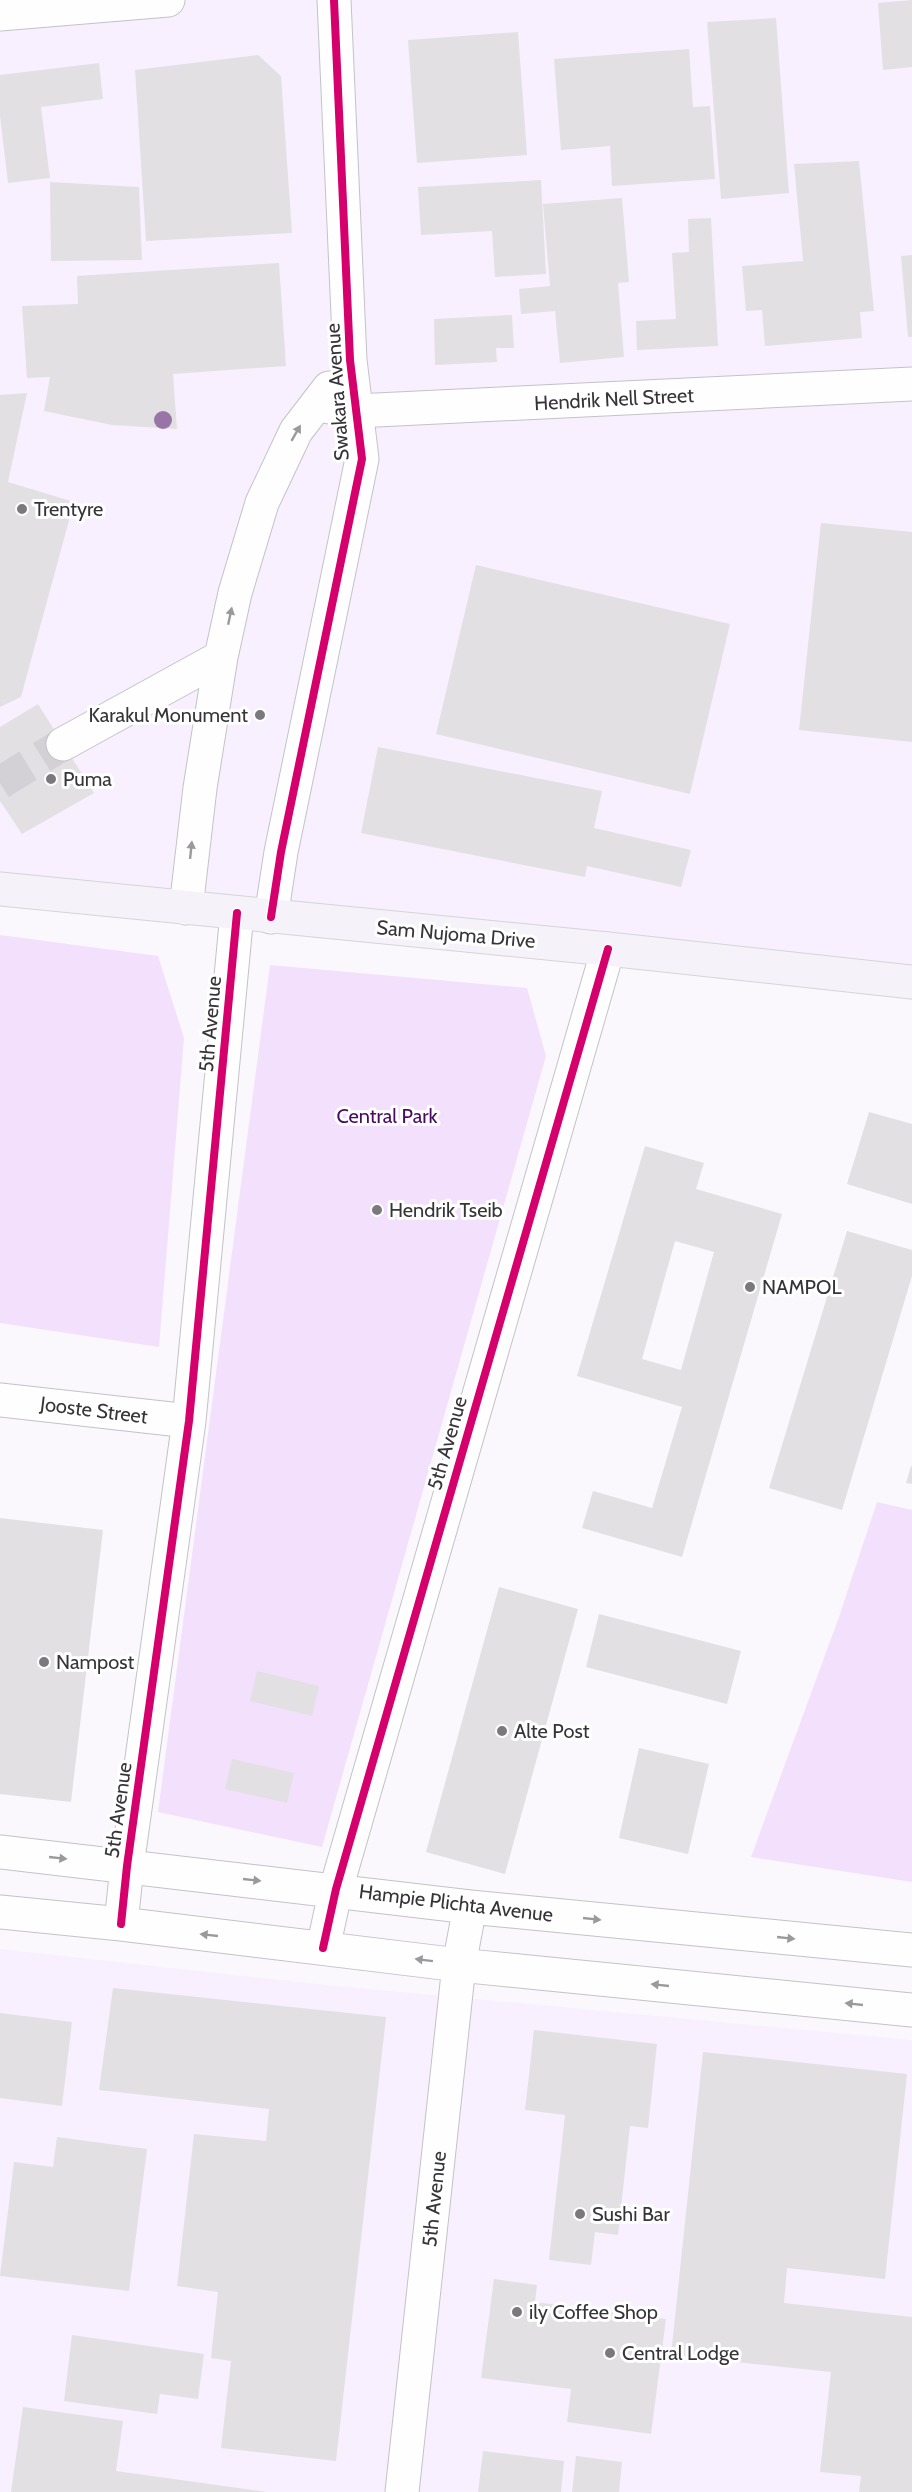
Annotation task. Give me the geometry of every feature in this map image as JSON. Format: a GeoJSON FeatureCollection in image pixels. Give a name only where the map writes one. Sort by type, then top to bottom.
{"type":"FeatureCollection","features":[{"type":"Feature","properties":{"kind":"main road","name":"Sam Nujoma Drive"},"geometry":{"type":"LineString","coordinates":[[0,889],[608,949],[912,982]]}},
{"type":"Feature","properties":{"kind":"street"},"geometry":{"type":"LineString","coordinates":[[0,14],[168,0]]}},
{"type":"Feature","properties":{"kind":"street","name":"Swakara Avenue"},"geometry":{"type":"LineString","coordinates":[[271,916],[281,852],[362,459],[350,360],[334,0]]}},
{"type":"Feature","properties":{"kind":"street","name":"Swakara Avenue"},"geometry":{"type":"LineString","coordinates":[[186,908],[192,846],[221,657],[235,593],[262,503],[296,431],[350,360]]}},
{"type":"Feature","properties":{"kind":"street","name":"Hendrik Nell Street"},"geometry":{"type":"LineString","coordinates":[[316,405],[356,411],[912,384]]}},
{"type":"Feature","properties":{"kind":"street"},"geometry":{"type":"LineString","coordinates":[[63,744],[221,657]]}},
{"type":"Feature","properties":{"kind":"street","name":"5th Avenue"},"geometry":{"type":"LineString","coordinates":[[121,1924],[127,1866],[189,1421],[237,913]]}},
{"type":"Feature","properties":{"kind":"street","name":"5th Avenue"},"geometry":{"type":"LineString","coordinates":[[323,1948],[336,1889],[608,949]]}},
{"type":"Feature","properties":{"kind":"street","name":"Jooste Street"},"geometry":{"type":"LineString","coordinates":[[0,1400],[189,1421]]}},
{"type":"Feature","properties":{"kind":"street","name":"Hampie Plichta Avenue"},"geometry":{"type":"LineString","coordinates":[[0,1852],[470,1906],[912,1950]]}},
{"type":"Feature","properties":{"kind":"street","name":"5th Avenue"},"geometry":{"type":"LineString","coordinates":[[402,2492],[459,1965],[470,1906]]}},
{"type":"Feature","properties":{"kind":"street"},"geometry":{"type":"LineString","coordinates":[[0,1912],[121,1924],[459,1965],[912,2010]]}},
{"type":"Feature","properties":{"kind":"shaded area"},"geometry":{"type":"Polygon","coordinates":[[[115,0],[912,0],[912,982],[0,889],[0,14],[115,0]]]}},
{"type":"Feature","properties":{"kind":"shaded area"},"geometry":{"type":"Polygon","coordinates":[[[0,1949],[327,1985],[912,2040],[912,2492],[0,2492],[0,1949]]]}},
{"type":"Feature","properties":{"kind":"green space"},"geometry":{"type":"Polygon","coordinates":[[[0,935],[158,956],[184,1038],[159,1347],[0,1323],[0,935]]]}},
{"type":"Feature","properties":{"kind":"green space","name":"Central Park"},"geometry":{"type":"Polygon","coordinates":[[[270,965],[527,988],[546,1056],[322,1847],[158,1812],[270,965]]]}},
{"type":"Feature","properties":{"kind":"green space"},"geometry":{"type":"Polygon","coordinates":[[[877,1502],[912,1510],[912,1882],[751,1857],[839,1617],[877,1502]]]}},
{"type":"Feature","properties":{"kind":"building"},"geometry":{"type":"Polygon","coordinates":[[[912,0],[912,67],[883,70],[878,3],[912,0]]]}},
{"type":"Feature","properties":{"kind":"building"},"geometry":{"type":"Polygon","coordinates":[[[776,18],[789,193],[721,199],[707,22],[776,18]]]}},
{"type":"Feature","properties":{"kind":"building"},"geometry":{"type":"Polygon","coordinates":[[[518,32],[527,155],[417,163],[408,40],[518,32]]]}},
{"type":"Feature","properties":{"kind":"building"},"geometry":{"type":"Polygon","coordinates":[[[689,49],[693,107],[710,106],[715,179],[612,186],[610,146],[561,150],[554,59],[689,49]]]}},
{"type":"Feature","properties":{"kind":"building"},"geometry":{"type":"Polygon","coordinates":[[[258,55],[281,76],[292,233],[146,241],[135,70],[258,55]]]}},
{"type":"Feature","properties":{"kind":"building"},"geometry":{"type":"Polygon","coordinates":[[[99,63],[103,99],[41,107],[50,178],[8,183],[0,116],[0,75],[99,63]]]}},
{"type":"Feature","properties":{"kind":"building"},"geometry":{"type":"Polygon","coordinates":[[[859,161],[874,311],[860,312],[862,338],[765,346],[762,310],[746,311],[742,266],[803,261],[794,164],[859,161]]]}},
{"type":"Feature","properties":{"kind":"building"},"geometry":{"type":"Polygon","coordinates":[[[541,180],[546,274],[495,277],[492,231],[421,235],[418,187],[541,180]]]}},
{"type":"Feature","properties":{"kind":"building"},"geometry":{"type":"Polygon","coordinates":[[[50,182],[139,187],[142,260],[51,261],[50,182]]]}},
{"type":"Feature","properties":{"kind":"building"},"geometry":{"type":"Polygon","coordinates":[[[622,198],[629,282],[618,283],[624,357],[560,363],[555,311],[521,314],[519,289],[550,286],[543,204],[622,198]]]}},
{"type":"Feature","properties":{"kind":"building"},"geometry":{"type":"Polygon","coordinates":[[[711,218],[718,346],[637,350],[636,321],[676,319],[672,253],[689,252],[688,219],[711,218]]]}},
{"type":"Feature","properties":{"kind":"building"},"geometry":{"type":"Polygon","coordinates":[[[912,255],[912,337],[908,337],[901,256],[912,255]]]}},
{"type":"Feature","properties":{"kind":"building"},"geometry":{"type":"Polygon","coordinates":[[[279,263],[286,366],[173,374],[177,429],[112,425],[44,411],[50,377],[27,378],[22,306],[78,304],[77,276],[279,263]]]}},
{"type":"Feature","properties":{"kind":"building"},"geometry":{"type":"Polygon","coordinates":[[[512,315],[514,348],[496,348],[497,362],[435,365],[434,319],[512,315]]]}},
{"type":"Feature","properties":{"kind":"building"},"geometry":{"type":"Polygon","coordinates":[[[27,393],[8,482],[74,502],[21,697],[0,707],[0,395],[27,393]]]}},
{"type":"Feature","properties":{"kind":"building"},"geometry":{"type":"Polygon","coordinates":[[[821,523],[912,532],[912,742],[799,730],[821,523]]]}},
{"type":"Feature","properties":{"kind":"building"},"geometry":{"type":"Polygon","coordinates":[[[476,565],[730,624],[690,794],[436,734],[476,565]]]}},
{"type":"Feature","properties":{"kind":"building"},"geometry":{"type":"Polygon","coordinates":[[[38,704],[94,793],[22,834],[0,801],[0,727],[38,704]]]}},
{"type":"Feature","properties":{"kind":"building"},"geometry":{"type":"Polygon","coordinates":[[[378,747],[602,791],[594,828],[691,850],[681,887],[587,866],[585,877],[361,833],[378,747]]]}},
{"type":"Feature","properties":{"kind":"building"},"geometry":{"type":"Polygon","coordinates":[[[869,1112],[912,1124],[912,1204],[847,1184],[869,1112]]]}},
{"type":"Feature","properties":{"kind":"building"},"geometry":{"type":"Polygon","coordinates":[[[645,1146],[704,1163],[696,1189],[782,1214],[682,1557],[582,1528],[593,1491],[652,1508],[682,1407],[577,1376],[645,1146]],[[675,1241],[642,1359],[681,1370],[714,1252],[675,1241]]]}},
{"type":"Feature","properties":{"kind":"building"},"geometry":{"type":"Polygon","coordinates":[[[847,1231],[912,1250],[912,1276],[842,1510],[769,1488],[847,1231]]]}},
{"type":"Feature","properties":{"kind":"building"},"geometry":{"type":"Polygon","coordinates":[[[912,1466],[912,1484],[906,1483],[912,1466]]]}},
{"type":"Feature","properties":{"kind":"building","name":"Nampost"},"geometry":{"type":"Polygon","coordinates":[[[0,1518],[103,1530],[71,1802],[0,1794],[0,1518]]]}},
{"type":"Feature","properties":{"kind":"building","name":"Alte Post"},"geometry":{"type":"Polygon","coordinates":[[[499,1587],[578,1609],[505,1874],[426,1852],[499,1587]]]}},
{"type":"Feature","properties":{"kind":"building"},"geometry":{"type":"Polygon","coordinates":[[[599,1614],[741,1651],[727,1704],[586,1667],[599,1614]]]}},
{"type":"Feature","properties":{"kind":"building"},"geometry":{"type":"Polygon","coordinates":[[[257,1671],[319,1686],[312,1716],[250,1701],[257,1671]]]}},
{"type":"Feature","properties":{"kind":"building"},"geometry":{"type":"Polygon","coordinates":[[[639,1748],[709,1764],[688,1854],[619,1838],[639,1748]]]}},
{"type":"Feature","properties":{"kind":"building"},"geometry":{"type":"Polygon","coordinates":[[[232,1759],[294,1773],[287,1803],[225,1789],[232,1759]]]}},
{"type":"Feature","properties":{"kind":"building"},"geometry":{"type":"Polygon","coordinates":[[[113,1988],[386,2017],[336,2461],[221,2448],[231,2361],[211,2358],[218,2292],[177,2286],[194,2134],[266,2141],[269,2109],[99,2090],[113,1988]]]}},
{"type":"Feature","properties":{"kind":"building"},"geometry":{"type":"Polygon","coordinates":[[[0,2013],[72,2022],[62,2106],[0,2098],[0,2013]]]}},
{"type":"Feature","properties":{"kind":"building"},"geometry":{"type":"Polygon","coordinates":[[[534,2030],[657,2044],[648,2128],[630,2126],[618,2235],[595,2232],[591,2265],[549,2260],[565,2115],[525,2110],[534,2030]]]}},
{"type":"Feature","properties":{"kind":"building"},"geometry":{"type":"Polygon","coordinates":[[[703,2052],[907,2074],[885,2279],[787,2268],[784,2303],[912,2317],[912,2492],[859,2492],[861,2476],[820,2472],[831,2372],[671,2355],[703,2052]]]}},
{"type":"Feature","properties":{"kind":"building"},"geometry":{"type":"Polygon","coordinates":[[[57,2137],[147,2149],[129,2291],[0,2276],[14,2162],[53,2167],[57,2137]]]}},
{"type":"Feature","properties":{"kind":"building"},"geometry":{"type":"Polygon","coordinates":[[[494,2279],[537,2285],[535,2302],[666,2319],[651,2434],[567,2422],[571,2389],[481,2378],[494,2279]]]}},
{"type":"Feature","properties":{"kind":"building"},"geometry":{"type":"Polygon","coordinates":[[[72,2335],[204,2354],[198,2399],[160,2394],[157,2414],[64,2401],[72,2335]]]}},
{"type":"Feature","properties":{"kind":"building"},"geometry":{"type":"Polygon","coordinates":[[[23,2407],[123,2421],[116,2471],[267,2492],[11,2492],[23,2407]]]}},
{"type":"Feature","properties":{"kind":"building"},"geometry":{"type":"Polygon","coordinates":[[[483,2451],[564,2461],[561,2492],[478,2492],[483,2451]]]}},
{"type":"Feature","properties":{"kind":"building"},"geometry":{"type":"Polygon","coordinates":[[[576,2456],[622,2462],[619,2492],[572,2492],[576,2456]]]}},
{"type":"Feature","properties":{"kind":"tunnel"},"geometry":{"type":"LineString","coordinates":[[0,783],[63,744]]}},
{"type":"Feature","properties":{"kind":"cycle path"},"geometry":{"type":"LineString","coordinates":[[271,917],[281,852],[362,459],[350,360],[334,0]]}},
{"type":"Feature","properties":{"kind":"cycle path"},"geometry":{"type":"LineString","coordinates":[[121,1924],[127,1866],[189,1421],[237,913]]}},
{"type":"Feature","properties":{"kind":"cycle path"},"geometry":{"type":"LineString","coordinates":[[323,1948],[336,1889],[608,949]]}},
{"type":"Feature","properties":{"kind":"place","name":"Trentyre"},"geometry":{"type":"Point","coordinates":[22,509]}},
{"type":"Feature","properties":{"kind":"place","name":"Karakul Monument"},"geometry":{"type":"Point","coordinates":[260,715]}},
{"type":"Feature","properties":{"kind":"place","name":"Puma"},"geometry":{"type":"Point","coordinates":[51,779]}},
{"type":"Feature","properties":{"kind":"place","name":"Hendrik Tseib"},"geometry":{"type":"Point","coordinates":[377,1210]}},
{"type":"Feature","properties":{"kind":"place","name":"NAMPOL"},"geometry":{"type":"Point","coordinates":[750,1287]}},
{"type":"Feature","properties":{"kind":"place","name":"Nampost"},"geometry":{"type":"Point","coordinates":[44,1662]}},
{"type":"Feature","properties":{"kind":"place","name":"Alte Post"},"geometry":{"type":"Point","coordinates":[502,1731]}},
{"type":"Feature","properties":{"kind":"place","name":"Sushi Bar"},"geometry":{"type":"Point","coordinates":[580,2214]}},
{"type":"Feature","properties":{"kind":"place","name":"ily Coffee Shop"},"geometry":{"type":"Point","coordinates":[517,2312]}},
{"type":"Feature","properties":{"kind":"place","name":"Central Lodge"},"geometry":{"type":"Point","coordinates":[610,2353]}}]}
